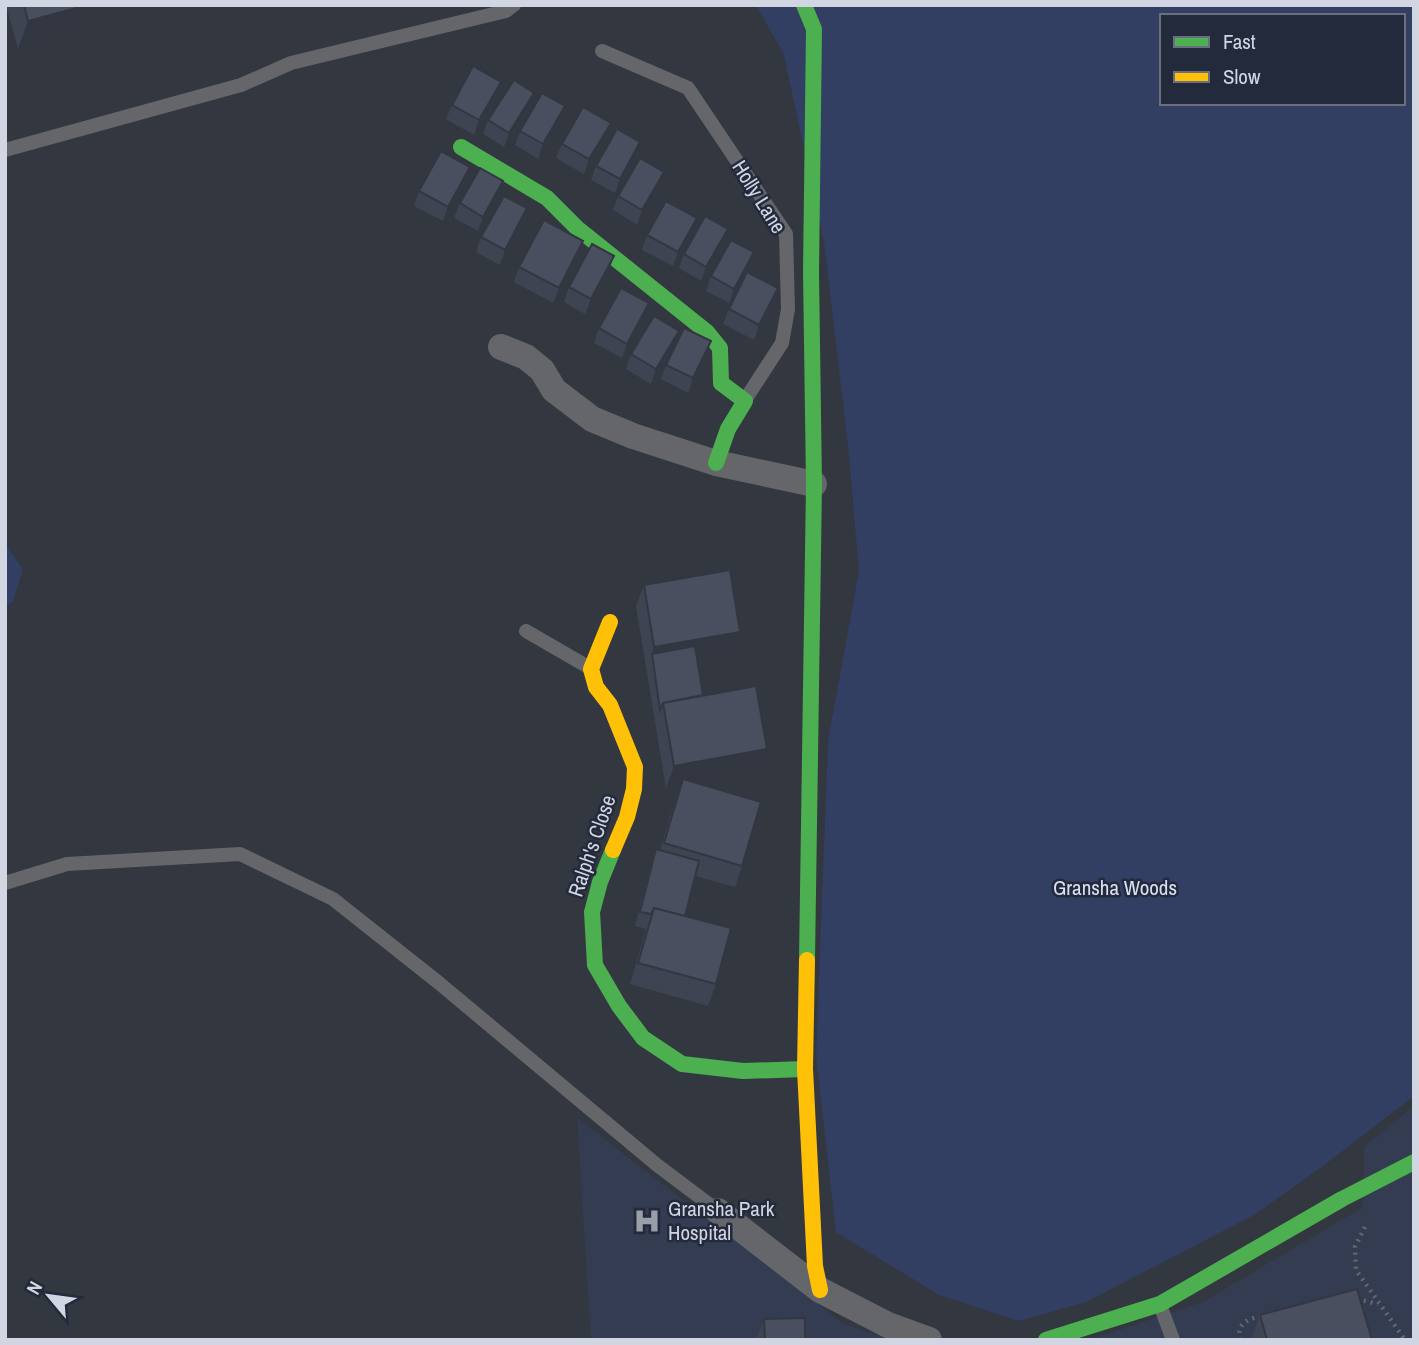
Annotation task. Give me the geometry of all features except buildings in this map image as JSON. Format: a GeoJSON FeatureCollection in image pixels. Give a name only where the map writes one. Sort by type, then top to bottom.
{"type":"FeatureCollection","features":[{"type":"Feature","properties":{"kind":"street"},"geometry":{"type":"LineString","coordinates":[[804,5],[814,29],[811,272],[814,484],[805,1069],[815,1266],[820,1290]]}},
{"type":"Feature","properties":{"kind":"street"},"geometry":{"type":"LineString","coordinates":[[461,147],[547,198],[577,228],[706,332],[720,348],[722,383],[745,401]]}},
{"type":"Feature","properties":{"kind":"street"},"geometry":{"type":"LineString","coordinates":[[501,347],[526,357],[542,370],[554,390],[592,419],[633,436],[716,463],[814,484]]}},
{"type":"Feature","properties":{"kind":"street","name":"Holly Lane"},"geometry":{"type":"LineString","coordinates":[[716,463],[728,429],[745,401]]}},
{"type":"Feature","properties":{"kind":"street"},"geometry":{"type":"LineString","coordinates":[[591,669],[610,622]]}},
{"type":"Feature","properties":{"kind":"street","name":"Ralph's Close"},"geometry":{"type":"LineString","coordinates":[[591,669],[596,687],[610,705],[635,767],[634,789],[627,817],[600,882],[592,912],[595,965],[643,1038],[682,1064],[743,1071],[805,1069]]}},
{"type":"Feature","properties":{"kind":"street"},"geometry":{"type":"LineString","coordinates":[[1045,1340],[1160,1304],[1342,1199],[1414,1161]]}},
{"type":"Feature","properties":{"kind":"street"},"geometry":{"type":"LineString","coordinates":[[718,1211],[820,1290],[887,1333],[929,1340]]}},
{"type":"Feature","properties":{"kind":"lane"},"geometry":{"type":"LineString","coordinates":[[5,150],[241,85],[291,63],[506,11],[514,5]]}},
{"type":"Feature","properties":{"kind":"lane","name":"Holly Lane"},"geometry":{"type":"LineString","coordinates":[[602,51],[688,88],[786,234],[788,309],[782,343],[745,401]]}},
{"type":"Feature","properties":{"kind":"lane"},"geometry":{"type":"LineString","coordinates":[[526,631],[591,669]]}},
{"type":"Feature","properties":{"kind":"lane"},"geometry":{"type":"LineString","coordinates":[[5,883],[67,864],[240,855],[333,899],[439,983],[657,1166],[718,1211]]}},
{"type":"Feature","properties":{"kind":"lane"},"geometry":{"type":"LineString","coordinates":[[1160,1304],[1173,1340]]}},
{"type":"Feature","properties":{"kind":"path"},"geometry":{"type":"LineString","coordinates":[[1366,1225],[1355,1247],[1356,1270],[1405,1340]]}},
{"type":"Feature","properties":{"kind":"path"},"geometry":{"type":"LineString","coordinates":[[1349,1297],[1378,1304]]}},
{"type":"Feature","properties":{"kind":"path"},"geometry":{"type":"LineString","coordinates":[[1240,1340],[1238,1332],[1241,1324],[1248,1319],[1270,1314]]}},
{"type":"Feature","properties":{"kind":"shaded area"},"geometry":{"type":"Polygon","coordinates":[[[1414,1106],[1414,1340],[1089,1340],[1203,1302],[1363,1207],[1364,1147],[1414,1106]]]}},
{"type":"Feature","properties":{"kind":"shaded area","name":"Gransha Park Hospital"},"geometry":{"type":"Polygon","coordinates":[[[577,1118],[844,1324],[892,1340],[591,1340],[577,1118]]]}},
{"type":"Feature","properties":{"kind":"green space","name":"Gransha Woods"},"geometry":{"type":"Polygon","coordinates":[[[756,5],[1414,5],[1414,1096],[1254,1215],[1086,1302],[1019,1321],[939,1295],[836,1232],[816,1057],[828,741],[859,571],[848,446],[824,242],[784,55],[756,5]]]}},
{"type":"Feature","properties":{"kind":"green space"},"geometry":{"type":"Polygon","coordinates":[[[5,543],[23,570],[13,601],[5,607],[5,543]]]}},
{"type":"Feature","properties":{"kind":"traffic: fast"},"geometry":{"type":"LineString","coordinates":[[804,5],[814,29],[811,272],[814,484],[807,960]]}},
{"type":"Feature","properties":{"kind":"traffic: fast"},"geometry":{"type":"LineString","coordinates":[[461,147],[547,198],[577,228],[707,332],[720,348],[721,383],[745,401],[728,429],[716,463]]}},
{"type":"Feature","properties":{"kind":"traffic: fast"},"geometry":{"type":"LineString","coordinates":[[613,850],[592,912],[595,965],[619,1006],[643,1038],[682,1064],[743,1071],[805,1069]]}},
{"type":"Feature","properties":{"kind":"traffic: fast"},"geometry":{"type":"LineString","coordinates":[[1046,1340],[1160,1304],[1342,1199],[1414,1162]]}},
{"type":"Feature","properties":{"kind":"traffic: slow"},"geometry":{"type":"LineString","coordinates":[[610,622],[591,669],[596,687],[610,705],[635,767],[634,789],[627,817],[613,850]]}},
{"type":"Feature","properties":{"kind":"traffic: slow"},"geometry":{"type":"LineString","coordinates":[[807,960],[805,1069],[815,1266],[820,1290]]}},
{"type":"Feature","properties":{"kind":"place","name":"Gransha Park Hospital"},"geometry":{"type":"Point","coordinates":[647,1221]}}]}
